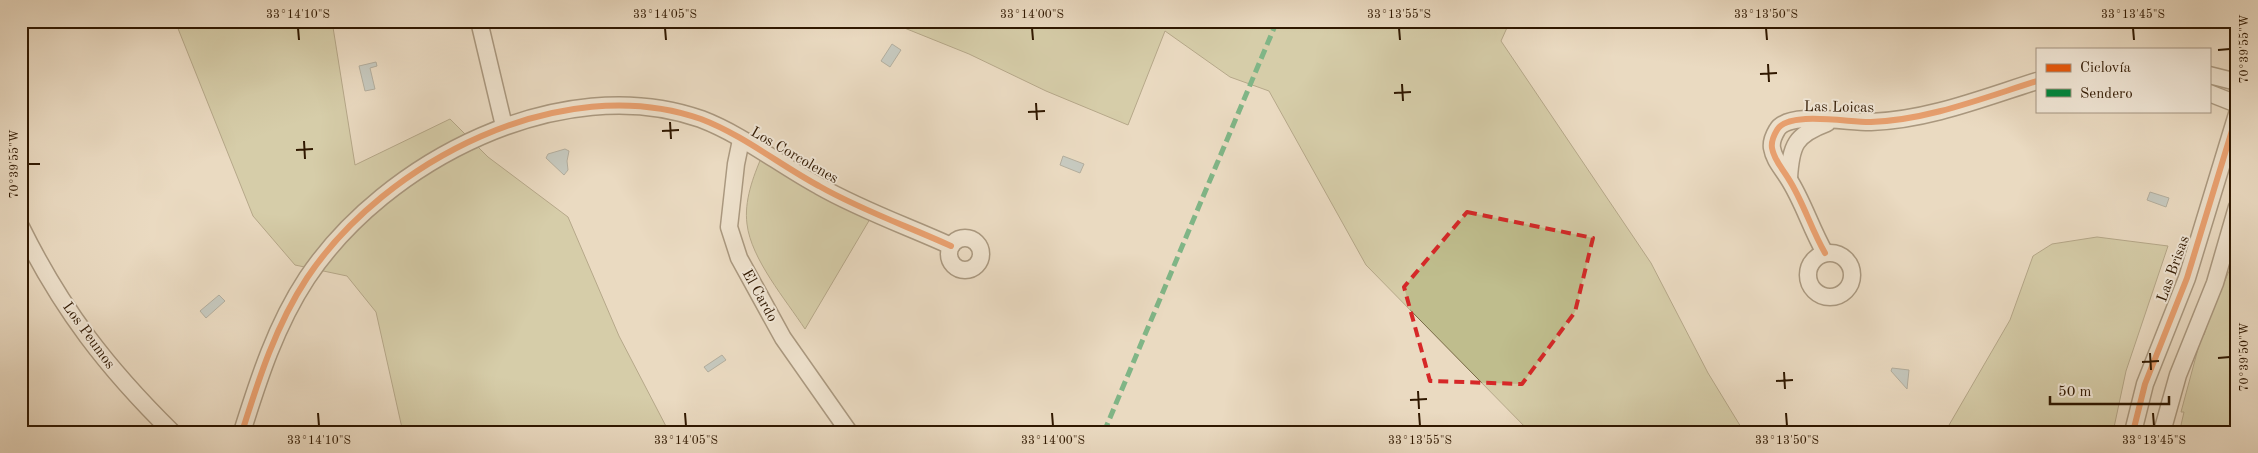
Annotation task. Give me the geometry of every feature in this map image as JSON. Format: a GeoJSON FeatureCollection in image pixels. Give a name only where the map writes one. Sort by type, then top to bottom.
{"type":"FeatureCollection","features":[{"type":"Feature","properties":{"kind":"street"},"geometry":{"type":"LineString","coordinates":[[479,21],[504,126]]}},
{"type":"Feature","properties":{"kind":"street"},"geometry":{"type":"LineString","coordinates":[[2210,74],[2237,82]]}},
{"type":"Feature","properties":{"kind":"street","name":"Las Loicas"},"geometry":{"type":"LineString","coordinates":[[1825,253],[1789,178],[1778,164],[1772,148],[1777,128],[1784,123],[1800,118],[1872,122],[1914,117],[1959,106],[2036,81]]}},
{"type":"Feature","properties":{"kind":"street"},"geometry":{"type":"LineString","coordinates":[[2210,93],[2237,104]]}},
{"type":"Feature","properties":{"kind":"street","name":"Los Corcolenes"},"geometry":{"type":"LineString","coordinates":[[242,432],[262,369],[280,324],[307,278],[336,240],[367,208],[386,193],[440,159],[504,126],[564,109],[616,105],[658,108],[702,120],[742,140],[820,187],[889,220],[951,246]]}},
{"type":"Feature","properties":{"kind":"street","name":"Las Brisas"},"geometry":{"type":"LineString","coordinates":[[2133,432],[2145,384],[2187,278],[2237,114]]}},
{"type":"Feature","properties":{"kind":"street","name":"Las Loicas"},"geometry":{"type":"LineString","coordinates":[[1789,178],[1790,158],[1794,144],[1809,130],[1834,121]]}},
{"type":"Feature","properties":{"kind":"street","name":"El Cardo"},"geometry":{"type":"LineString","coordinates":[[742,140],[736,164],[729,227],[739,258],[783,338],[849,432]]}},
{"type":"Feature","properties":{"kind":"street"},"geometry":{"type":"LineString","coordinates":[[2162,432],[2178,375],[2215,283],[2237,207]]}},
{"type":"Feature","properties":{"kind":"street","name":"Los Peumos"},"geometry":{"type":"LineString","coordinates":[[21,228],[42,270],[80,329],[117,375],[172,432]]}},
{"type":"Feature","properties":{"kind":"highlighted area"},"geometry":{"type":"Polygon","coordinates":[[[1467,212],[1593,238],[1575,312],[1522,384],[1430,381],[1404,287],[1467,212]]]}},
{"type":"Feature","properties":{"kind":"shaded area"},"geometry":{"type":"Polygon","coordinates":[[[175,21],[332,21],[355,165],[450,119],[488,157],[568,217],[619,336],[669,432],[405,432],[402,428],[376,312],[347,276],[295,265],[253,216],[175,21]]]}},
{"type":"Feature","properties":{"kind":"shaded area"},"geometry":{"type":"Polygon","coordinates":[[[887,21],[1510,21],[1501,41],[1651,263],[1708,373],[1744,432],[1530,432],[1366,265],[1269,91],[1230,77],[1165,31],[1128,125],[1046,91],[969,54],[887,21]]]}},
{"type":"Feature","properties":{"kind":"shaded area"},"geometry":{"type":"Polygon","coordinates":[[[762,156],[870,219],[805,329],[770,279],[755,251],[750,237],[746,215],[748,198],[762,156]]]}},
{"type":"Feature","properties":{"kind":"shaded area"},"geometry":{"type":"Polygon","coordinates":[[[2097,237],[2168,246],[2126,371],[2113,432],[1945,432],[2010,320],[2033,256],[2052,244],[2097,237]]]}},
{"type":"Feature","properties":{"kind":"shaded area"},"geometry":{"type":"Polygon","coordinates":[[[2237,266],[2237,432],[2197,432],[2181,425],[2184,412],[2181,412],[2202,334],[2204,335],[2211,312],[2230,269],[2237,266]]]}},
{"type":"Feature","properties":{"kind":"water"},"geometry":{"type":"Polygon","coordinates":[[[892,44],[901,50],[890,67],[881,61],[892,44]]]}},
{"type":"Feature","properties":{"kind":"water"},"geometry":{"type":"Polygon","coordinates":[[[376,62],[377,66],[370,68],[375,89],[365,91],[359,66],[376,62]]]}},
{"type":"Feature","properties":{"kind":"water"},"geometry":{"type":"Polygon","coordinates":[[[565,149],[569,151],[568,170],[564,175],[546,158],[548,154],[565,149]]]}},
{"type":"Feature","properties":{"kind":"water"},"geometry":{"type":"Polygon","coordinates":[[[1063,156],[1084,164],[1080,173],[1060,165],[1063,156]]]}},
{"type":"Feature","properties":{"kind":"water"},"geometry":{"type":"Polygon","coordinates":[[[2150,192],[2169,198],[2166,207],[2147,200],[2150,192]]]}},
{"type":"Feature","properties":{"kind":"water"},"geometry":{"type":"Polygon","coordinates":[[[219,295],[225,301],[206,318],[200,311],[219,295]]]}},
{"type":"Feature","properties":{"kind":"water"},"geometry":{"type":"Polygon","coordinates":[[[722,355],[726,360],[708,372],[704,367],[722,355]]]}},
{"type":"Feature","properties":{"kind":"water"},"geometry":{"type":"Polygon","coordinates":[[[1892,368],[1909,370],[1907,389],[1891,371],[1892,368]]]}},
{"type":"Feature","properties":{"kind":"marked path"},"geometry":{"type":"LineString","coordinates":[[1104,432],[1277,21]]}},
{"type":"Feature","properties":{"kind":"cycle path"},"geometry":{"type":"LineString","coordinates":[[1825,253],[1798,196],[1773,152],[1772,141],[1777,130],[1783,124],[1794,120],[1806,119],[1871,122],[1913,117],[1955,107],[2036,81]]}},
{"type":"Feature","properties":{"kind":"cycle path"},"geometry":{"type":"LineString","coordinates":[[242,432],[262,372],[286,314],[307,278],[341,236],[382,197],[429,163],[481,136],[536,117],[592,107],[647,107],[701,119],[732,133],[835,195],[951,246]]}},
{"type":"Feature","properties":{"kind":"cycle path"},"geometry":{"type":"LineString","coordinates":[[2133,432],[2145,384],[2187,278],[2237,114]]}}]}
